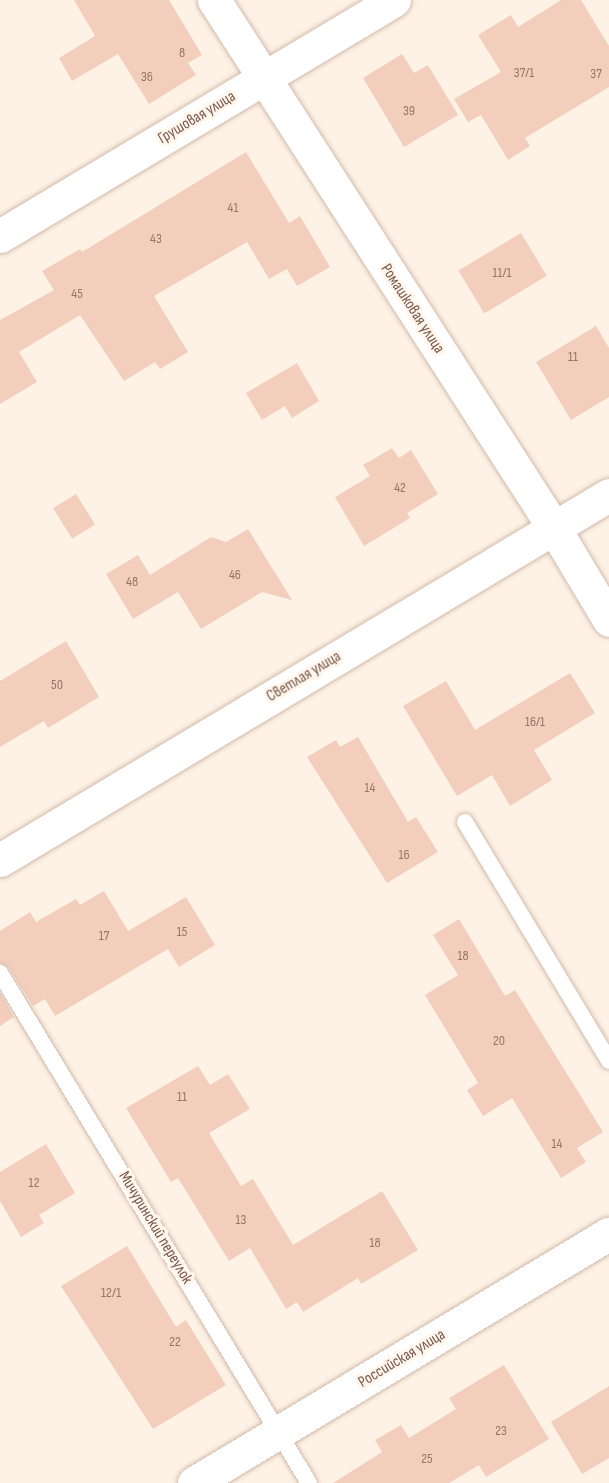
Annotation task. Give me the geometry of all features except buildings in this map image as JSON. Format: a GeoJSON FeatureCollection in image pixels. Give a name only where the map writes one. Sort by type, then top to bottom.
{"type":"FeatureCollection","features":[{"type":"Feature","properties":{"kind":"street","name":"Ромашковая улица"},"geometry":{"type":"LineString","coordinates":[[214,0],[262,79],[554,528],[609,620]]}},
{"type":"Feature","properties":{"kind":"street","name":"Грушовая улица"},"geometry":{"type":"LineString","coordinates":[[0,236],[394,0]]}},
{"type":"Feature","properties":{"kind":"street","name":"Светлая улица"},"geometry":{"type":"LineString","coordinates":[[0,860],[609,495]]}},
{"type":"Feature","properties":{"kind":"street","name":"Российская улица"},"geometry":{"type":"LineString","coordinates":[[194,1483],[609,1234]]}},
{"type":"Feature","properties":{"kind":"lane"},"geometry":{"type":"LineString","coordinates":[[465,822],[609,1061]]}},
{"type":"Feature","properties":{"kind":"lane","name":"Мичуринский переулок"},"geometry":{"type":"LineString","coordinates":[[0,973],[309,1483]]}}]}
